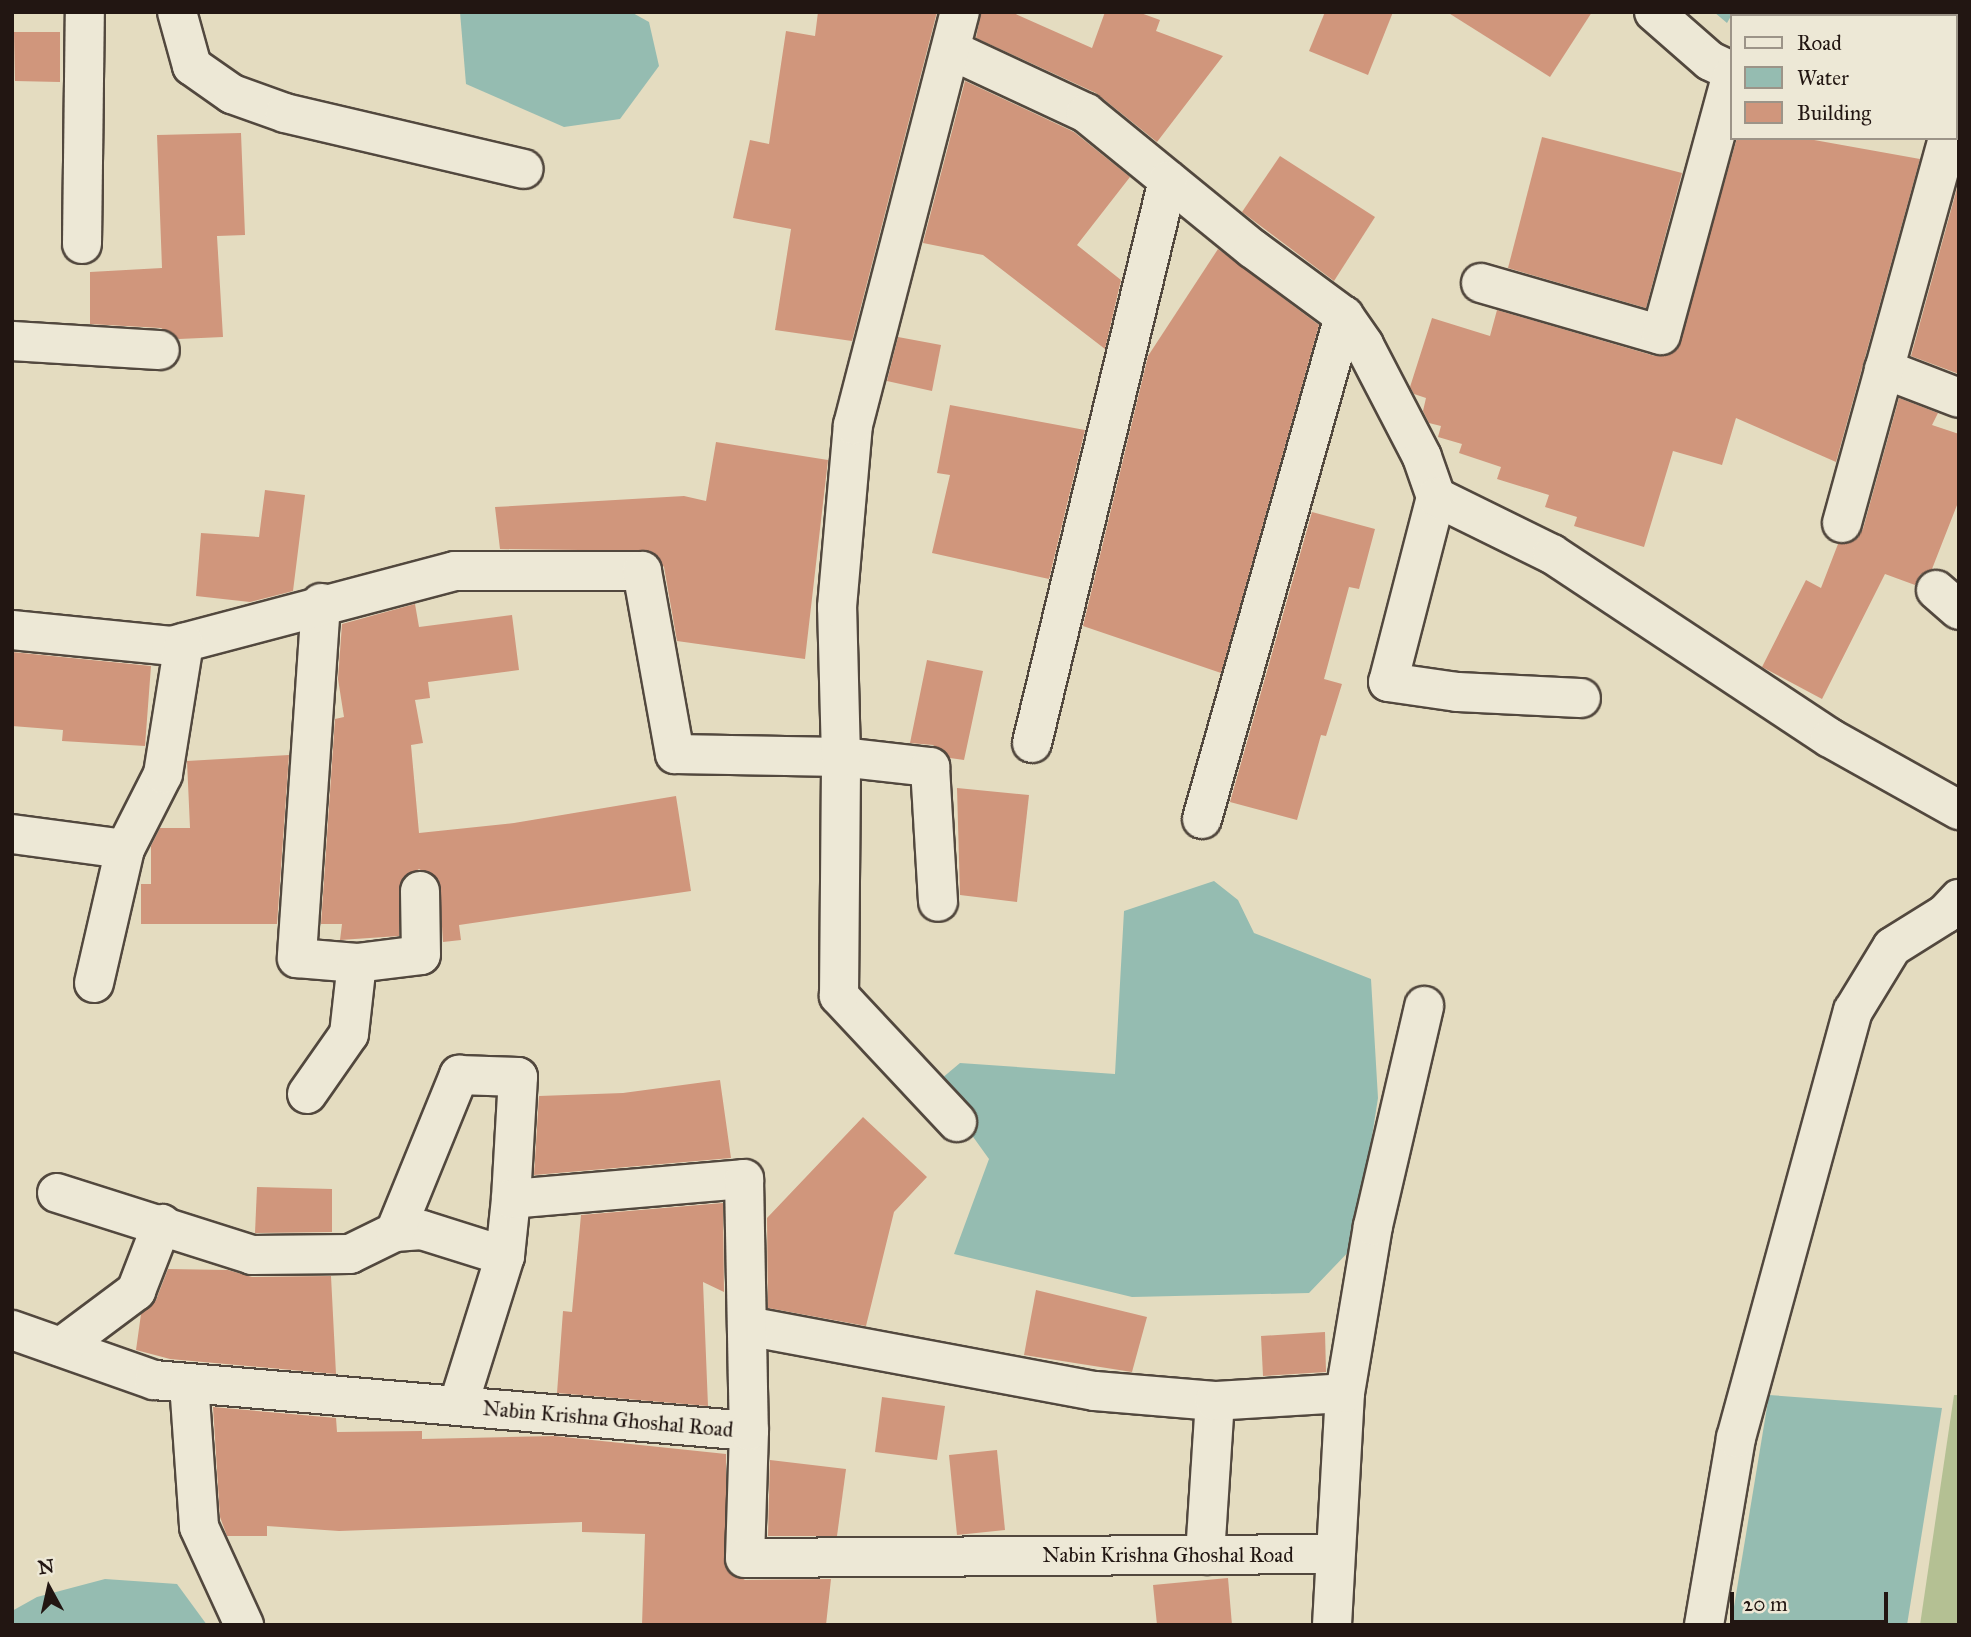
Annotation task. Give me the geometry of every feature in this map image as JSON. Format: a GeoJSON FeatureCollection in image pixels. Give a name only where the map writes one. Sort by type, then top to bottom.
{"type":"FeatureCollection","features":[{"type":"Feature","properties":{"kind":"street"},"geometry":{"type":"LineString","coordinates":[[82,244],[85,12]]}},
{"type":"Feature","properties":{"kind":"street"},"geometry":{"type":"LineString","coordinates":[[177,12],[192,66],[232,93],[285,113],[524,169]]}},
{"type":"Feature","properties":{"kind":"street"},"geometry":{"type":"LineString","coordinates":[[957,1122],[839,996],[841,757],[836,607],[853,425],[960,12]]}},
{"type":"Feature","properties":{"kind":"street"},"geometry":{"type":"LineString","coordinates":[[1654,12],[1710,61],[1730,71]]}},
{"type":"Feature","properties":{"kind":"street"},"geometry":{"type":"LineString","coordinates":[[951,50],[1086,113],[1344,316],[1364,345],[1422,457],[1436,497],[1388,682],[1457,692],[1581,698]]}},
{"type":"Feature","properties":{"kind":"street"},"geometry":{"type":"LineString","coordinates":[[1481,283],[1661,335],[1730,81]]}},
{"type":"Feature","properties":{"kind":"street"},"geometry":{"type":"LineString","coordinates":[[1842,523],[1947,140]]}},
{"type":"Feature","properties":{"kind":"street"},"geometry":{"type":"LineString","coordinates":[[1032,743],[1168,180]]}},
{"type":"Feature","properties":{"kind":"street"},"geometry":{"type":"LineString","coordinates":[[1202,819],[1344,316]]}},
{"type":"Feature","properties":{"kind":"street"},"geometry":{"type":"LineString","coordinates":[[12,341],[160,350]]}},
{"type":"Feature","properties":{"kind":"street"},"geometry":{"type":"LineString","coordinates":[[1884,369],[1959,398]]}},
{"type":"Feature","properties":{"kind":"street"},"geometry":{"type":"LineString","coordinates":[[1436,497],[1552,554],[1830,738],[1959,810]]}},
{"type":"Feature","properties":{"kind":"street"},"geometry":{"type":"LineString","coordinates":[[12,630],[171,646],[317,610],[321,603],[455,571],[642,571],[676,754],[841,757],[930,767],[938,902]]}},
{"type":"Feature","properties":{"kind":"street"},"geometry":{"type":"LineString","coordinates":[[321,603],[297,958],[357,963],[421,955],[420,891]]}},
{"type":"Feature","properties":{"kind":"street"},"geometry":{"type":"LineString","coordinates":[[94,983],[125,849],[163,774],[184,643]]}},
{"type":"Feature","properties":{"kind":"street"},"geometry":{"type":"LineString","coordinates":[[12,834],[125,849]]}},
{"type":"Feature","properties":{"kind":"street"},"geometry":{"type":"LineString","coordinates":[[1704,1625],[1736,1438],[1853,1012],[1892,947],[1945,914],[1959,899]]}},
{"type":"Feature","properties":{"kind":"street"},"geometry":{"type":"LineString","coordinates":[[307,1094],[349,1034],[357,963]]}},
{"type":"Feature","properties":{"kind":"street"},"geometry":{"type":"LineString","coordinates":[[1332,1625],[1333,1554],[1345,1393],[1373,1226],[1424,1006]]}},
{"type":"Feature","properties":{"kind":"street"},"geometry":{"type":"LineString","coordinates":[[395,1232],[459,1075],[518,1077],[505,1256],[458,1406]]}},
{"type":"Feature","properties":{"kind":"street"},"geometry":{"type":"LineString","coordinates":[[511,1199],[744,1179],[749,1431]]}},
{"type":"Feature","properties":{"kind":"street"},"geometry":{"type":"LineString","coordinates":[[57,1193],[162,1224],[252,1255],[350,1255],[395,1232],[422,1230],[505,1256]]}},
{"type":"Feature","properties":{"kind":"street"},"geometry":{"type":"LineString","coordinates":[[61,1347],[136,1291],[162,1224]]}},
{"type":"Feature","properties":{"kind":"street"},"geometry":{"type":"LineString","coordinates":[[747,1326],[1095,1391],[1215,1401],[1345,1393]]}},
{"type":"Feature","properties":{"kind":"street","name":"Nabin Krishna Ghoshal Road"},"geometry":{"type":"LineString","coordinates":[[12,1330],[154,1380],[749,1431],[745,1558],[1333,1554]]}},
{"type":"Feature","properties":{"kind":"street"},"geometry":{"type":"LineString","coordinates":[[189,1383],[199,1527],[244,1625]]}},
{"type":"Feature","properties":{"kind":"street"},"geometry":{"type":"LineString","coordinates":[[1205,1555],[1215,1401]]}},
{"type":"Feature","properties":{"kind":"green space"},"geometry":{"type":"Polygon","coordinates":[[[1954,1395],[1959,1395],[1959,1625],[1920,1625],[1954,1395]]]}},
{"type":"Feature","properties":{"kind":"water"},"geometry":{"type":"Polygon","coordinates":[[[460,12],[631,12],[649,22],[659,66],[620,119],[564,127],[466,84],[460,12]]]}},
{"type":"Feature","properties":{"kind":"water"},"geometry":{"type":"Polygon","coordinates":[[[1714,12],[1862,12],[1730,14],[1727,23],[1714,12]]]}},
{"type":"Feature","properties":{"kind":"water"},"geometry":{"type":"Polygon","coordinates":[[[1214,881],[1238,900],[1254,933],[1371,979],[1378,1098],[1355,1245],[1309,1293],[1132,1297],[954,1254],[989,1159],[935,1084],[960,1063],[1115,1074],[1124,911],[1214,881]]]}},
{"type":"Feature","properties":{"kind":"water"},"geometry":{"type":"Polygon","coordinates":[[[1769,1395],[1942,1408],[1907,1625],[1731,1625],[1769,1395]]]}},
{"type":"Feature","properties":{"kind":"water"},"geometry":{"type":"Polygon","coordinates":[[[105,1579],[177,1584],[207,1625],[12,1625],[12,1611],[37,1597],[105,1579]]]}},
{"type":"Feature","properties":{"kind":"building"},"geometry":{"type":"Polygon","coordinates":[[[818,12],[937,12],[852,341],[775,330],[791,229],[733,218],[750,140],[769,144],[786,31],[815,36],[818,12]]]}},
{"type":"Feature","properties":{"kind":"building"},"geometry":{"type":"Polygon","coordinates":[[[981,12],[1011,12],[1092,48],[1105,12],[1138,12],[1160,20],[1156,31],[1223,56],[1157,142],[1096,93],[976,38],[981,12]]]}},
{"type":"Feature","properties":{"kind":"building"},"geometry":{"type":"Polygon","coordinates":[[[1325,12],[1393,12],[1368,75],[1309,51],[1325,12]]]}},
{"type":"Feature","properties":{"kind":"building"},"geometry":{"type":"Polygon","coordinates":[[[1447,12],[1592,12],[1550,77],[1447,12]]]}},
{"type":"Feature","properties":{"kind":"building"},"geometry":{"type":"Polygon","coordinates":[[[14,32],[60,32],[60,82],[15,81],[14,32]]]}},
{"type":"Feature","properties":{"kind":"building"},"geometry":{"type":"Polygon","coordinates":[[[965,81],[1074,132],[1130,177],[1077,245],[1121,280],[1105,349],[983,255],[923,243],[965,81]]]}},
{"type":"Feature","properties":{"kind":"building"},"geometry":{"type":"Polygon","coordinates":[[[241,133],[245,235],[217,236],[223,337],[179,339],[161,328],[90,324],[90,272],[162,268],[157,135],[241,133]]]}},
{"type":"Feature","properties":{"kind":"building"},"geometry":{"type":"Polygon","coordinates":[[[1542,137],[1682,173],[1646,308],[1508,268],[1542,137]]]}},
{"type":"Feature","properties":{"kind":"building"},"geometry":{"type":"Polygon","coordinates":[[[1736,140],[1814,140],[1920,159],[1836,462],[1736,418],[1722,465],[1673,451],[1644,547],[1574,526],[1577,517],[1545,507],[1549,495],[1497,479],[1501,467],[1459,453],[1462,444],[1438,437],[1441,426],[1429,423],[1423,411],[1426,398],[1414,394],[1410,387],[1432,318],[1490,336],[1497,310],[1655,356],[1677,350],[1736,140]]]}},
{"type":"Feature","properties":{"kind":"building"},"geometry":{"type":"Polygon","coordinates":[[[1280,156],[1375,217],[1334,281],[1242,212],[1280,156]]]}},
{"type":"Feature","properties":{"kind":"building"},"geometry":{"type":"Polygon","coordinates":[[[1959,181],[1959,374],[1911,356],[1959,181]]]}},
{"type":"Feature","properties":{"kind":"building"},"geometry":{"type":"Polygon","coordinates":[[[1218,249],[1319,325],[1221,673],[1083,626],[1148,356],[1218,249]]]}},
{"type":"Feature","properties":{"kind":"building"},"geometry":{"type":"Polygon","coordinates":[[[898,337],[941,345],[932,391],[887,381],[898,337]]]}},
{"type":"Feature","properties":{"kind":"building"},"geometry":{"type":"Polygon","coordinates":[[[1899,398],[1938,413],[1932,425],[1959,434],[1959,500],[1932,569],[1920,575],[1915,585],[1885,574],[1822,699],[1762,667],[1806,580],[1821,588],[1838,544],[1857,539],[1863,529],[1899,398]]]}},
{"type":"Feature","properties":{"kind":"building"},"geometry":{"type":"Polygon","coordinates":[[[950,405],[1085,430],[1049,579],[932,553],[950,475],[937,473],[950,405]]]}},
{"type":"Feature","properties":{"kind":"building"},"geometry":{"type":"Polygon","coordinates":[[[716,442],[828,460],[805,659],[677,641],[664,567],[651,551],[500,549],[495,507],[684,496],[706,501],[716,442]]]}},
{"type":"Feature","properties":{"kind":"building"},"geometry":{"type":"Polygon","coordinates":[[[265,490],[305,495],[293,591],[250,602],[196,596],[201,533],[259,537],[265,490]]]}},
{"type":"Feature","properties":{"kind":"building"},"geometry":{"type":"Polygon","coordinates":[[[1312,512],[1375,529],[1359,589],[1349,587],[1324,679],[1342,684],[1326,736],[1321,735],[1297,820],[1230,802],[1312,512]]]}},
{"type":"Feature","properties":{"kind":"building"},"geometry":{"type":"Polygon","coordinates":[[[415,604],[419,627],[512,615],[519,670],[428,682],[430,698],[415,700],[423,743],[411,745],[419,833],[514,823],[676,796],[691,891],[459,925],[461,940],[443,942],[439,880],[419,869],[401,881],[399,936],[340,940],[342,924],[321,924],[335,719],[344,717],[338,679],[342,624],[415,604]]]}},
{"type":"Feature","properties":{"kind":"building"},"geometry":{"type":"Polygon","coordinates":[[[12,652],[151,666],[145,746],[62,741],[63,730],[12,726],[12,652]]]}},
{"type":"Feature","properties":{"kind":"building"},"geometry":{"type":"Polygon","coordinates":[[[927,660],[983,671],[964,760],[950,758],[933,745],[910,743],[927,660]]]}},
{"type":"Feature","properties":{"kind":"building"},"geometry":{"type":"Polygon","coordinates":[[[289,755],[277,924],[141,924],[141,884],[151,884],[151,846],[160,828],[190,828],[187,761],[289,755]]]}},
{"type":"Feature","properties":{"kind":"building"},"geometry":{"type":"Polygon","coordinates":[[[957,788],[1029,795],[1017,902],[960,895],[957,788]]]}},
{"type":"Feature","properties":{"kind":"building"},"geometry":{"type":"Polygon","coordinates":[[[720,1080],[731,1158],[534,1175],[539,1096],[623,1093],[720,1080]]]}},
{"type":"Feature","properties":{"kind":"building"},"geometry":{"type":"Polygon","coordinates":[[[863,1117],[927,1177],[894,1212],[866,1326],[768,1308],[767,1218],[863,1117]]]}},
{"type":"Feature","properties":{"kind":"building"},"geometry":{"type":"Polygon","coordinates":[[[257,1187],[332,1189],[332,1232],[255,1233],[257,1187]]]}},
{"type":"Feature","properties":{"kind":"building"},"geometry":{"type":"Polygon","coordinates":[[[723,1203],[724,1292],[703,1282],[708,1406],[557,1393],[563,1311],[572,1312],[581,1215],[723,1203]]]}},
{"type":"Feature","properties":{"kind":"building"},"geometry":{"type":"Polygon","coordinates":[[[168,1269],[228,1270],[252,1277],[331,1276],[336,1374],[170,1359],[136,1350],[141,1314],[156,1300],[168,1269]]]}},
{"type":"Feature","properties":{"kind":"building"},"geometry":{"type":"Polygon","coordinates":[[[1036,1290],[1147,1317],[1132,1372],[1024,1355],[1036,1290]]]}},
{"type":"Feature","properties":{"kind":"building"},"geometry":{"type":"Polygon","coordinates":[[[1325,1332],[1326,1372],[1263,1376],[1261,1336],[1325,1332]]]}},
{"type":"Feature","properties":{"kind":"building"},"geometry":{"type":"Polygon","coordinates":[[[882,1397],[945,1406],[937,1460],[875,1452],[882,1397]]]}},
{"type":"Feature","properties":{"kind":"building"},"geometry":{"type":"Polygon","coordinates":[[[213,1407],[336,1418],[337,1432],[422,1431],[422,1439],[554,1436],[726,1454],[726,1569],[745,1580],[831,1579],[826,1625],[642,1625],[645,1534],[582,1532],[582,1522],[339,1531],[267,1526],[267,1536],[227,1536],[220,1517],[213,1407]]]}},
{"type":"Feature","properties":{"kind":"building"},"geometry":{"type":"Polygon","coordinates":[[[997,1450],[1005,1530],[957,1535],[949,1455],[997,1450]]]}},
{"type":"Feature","properties":{"kind":"building"},"geometry":{"type":"Polygon","coordinates":[[[770,1460],[846,1469],[837,1536],[768,1536],[770,1460]]]}},
{"type":"Feature","properties":{"kind":"building"},"geometry":{"type":"Polygon","coordinates":[[[1228,1578],[1232,1625],[1157,1625],[1153,1585],[1228,1578]]]}}]}
